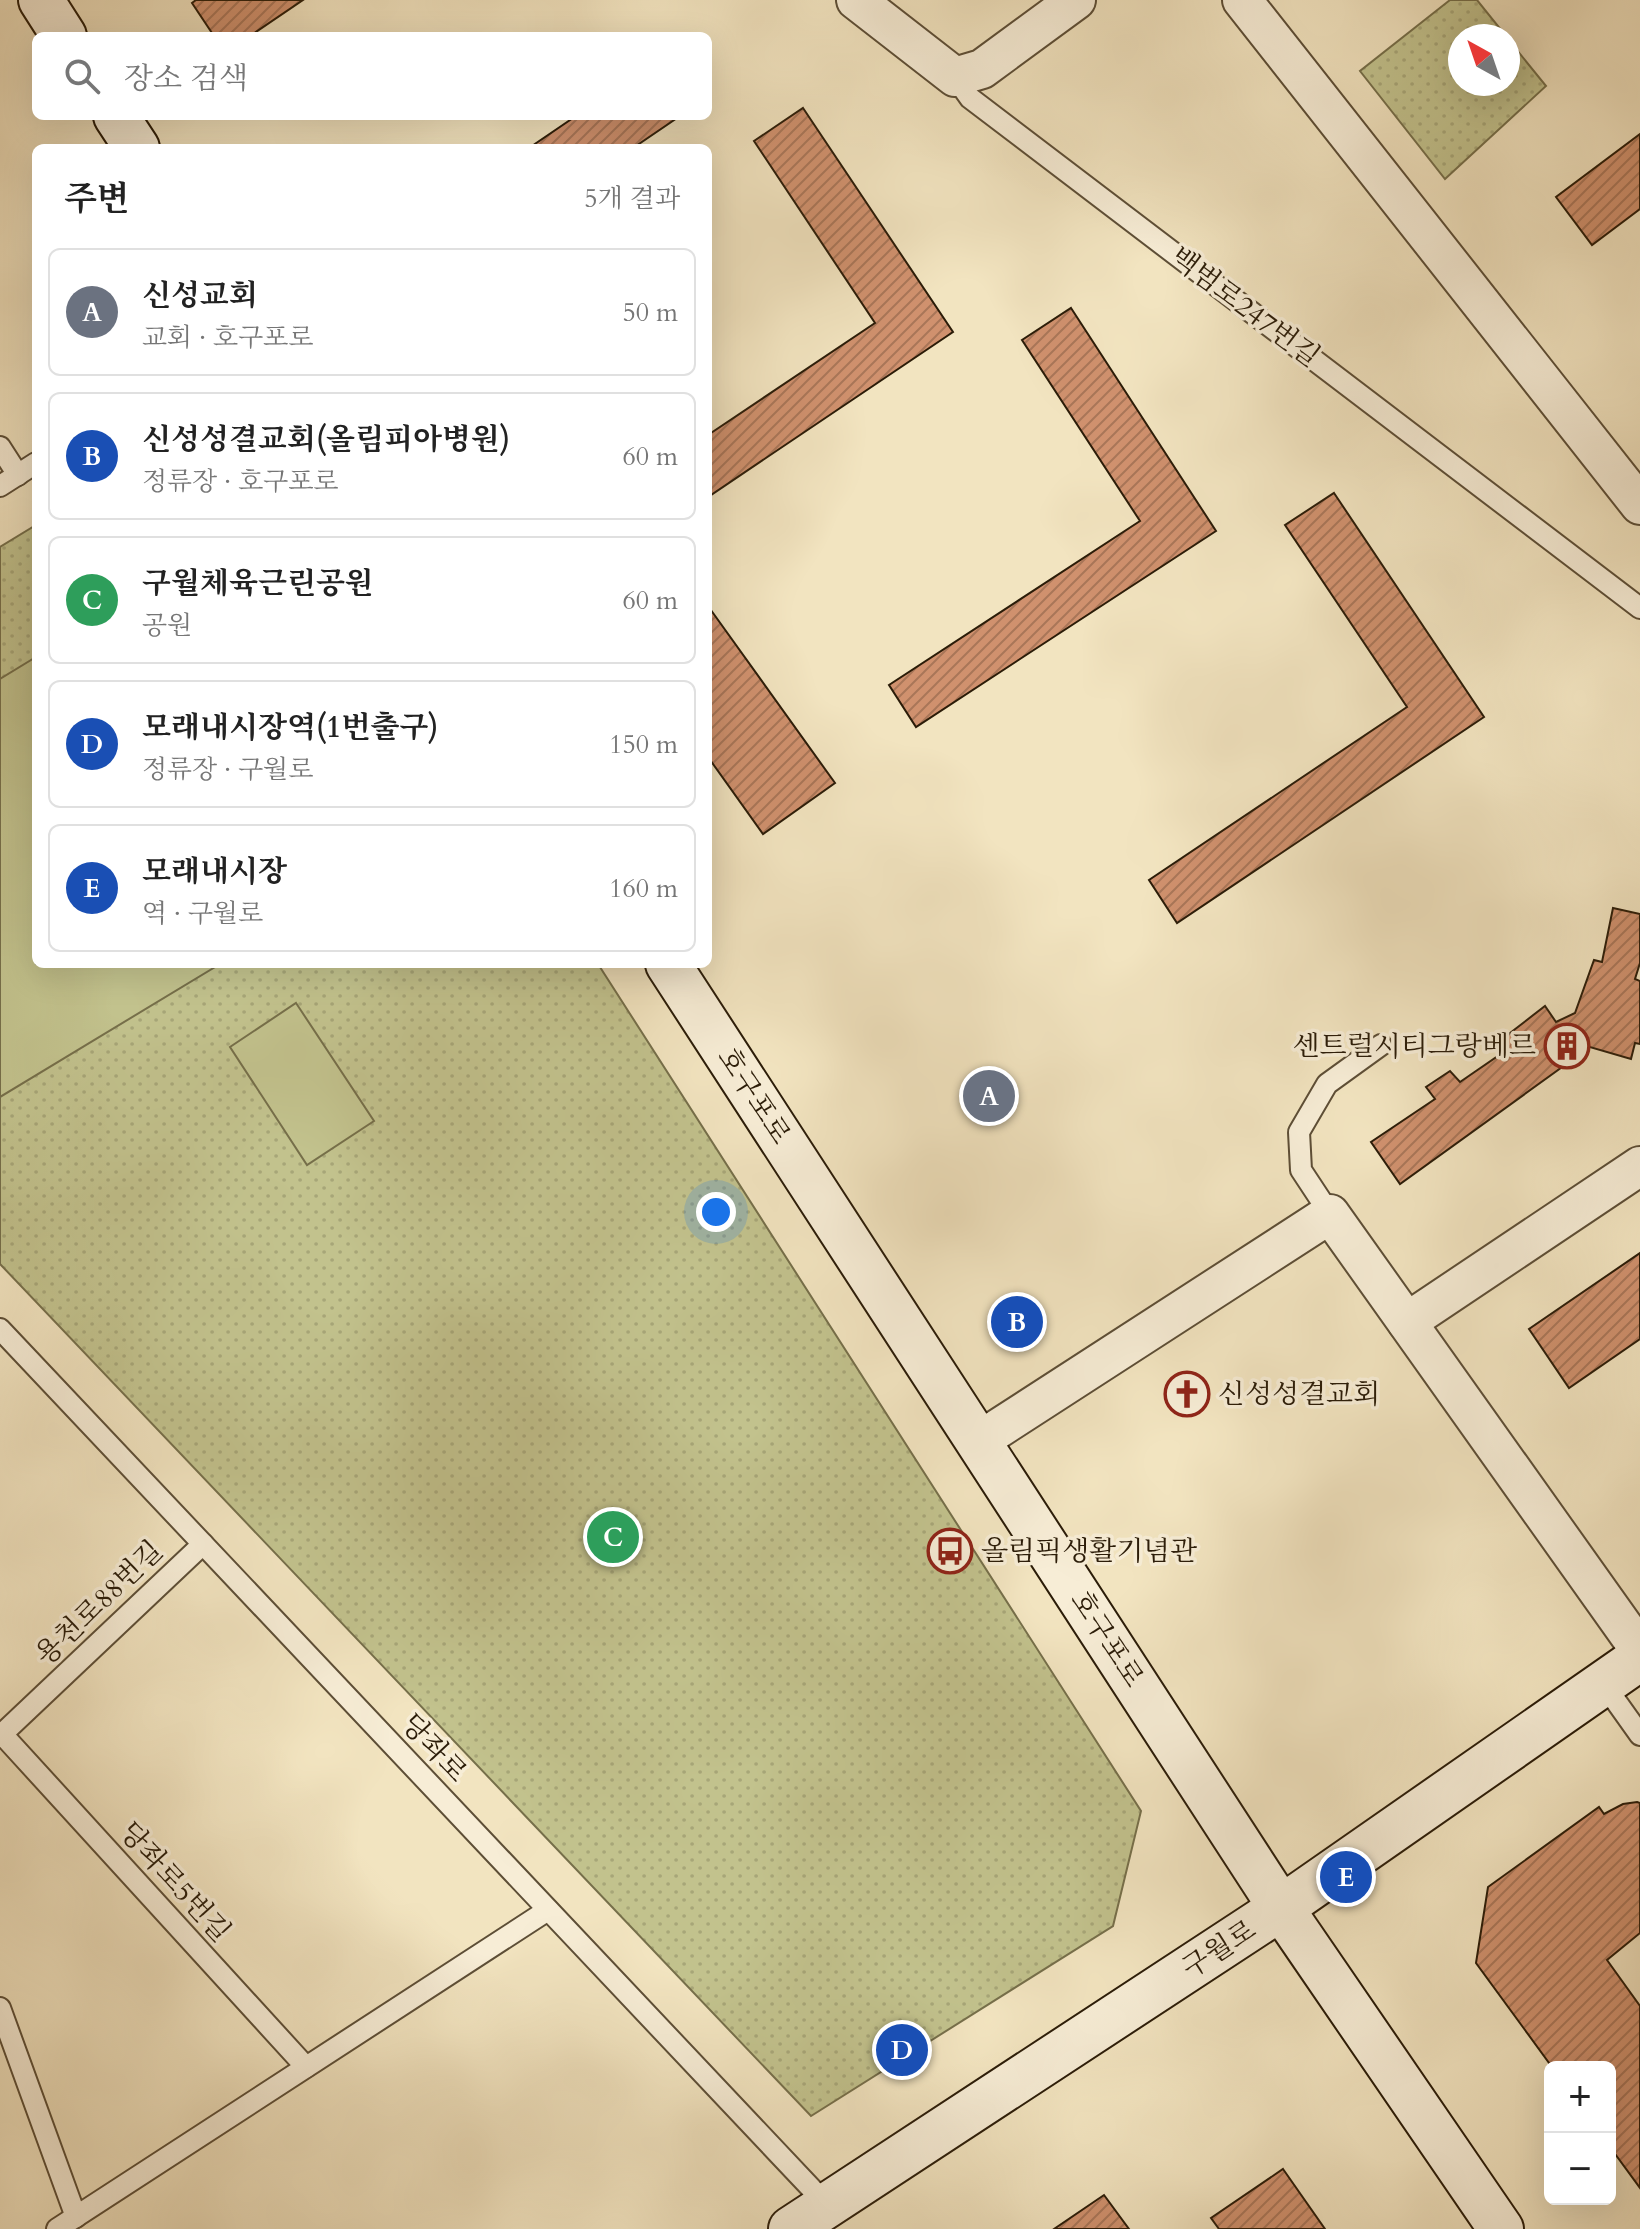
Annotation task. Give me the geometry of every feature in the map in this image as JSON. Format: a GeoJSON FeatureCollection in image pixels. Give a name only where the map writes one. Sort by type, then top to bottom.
{"type":"FeatureCollection","features":[{"type":"Feature","properties":{"kind":"main road"},"geometry":{"type":"LineString","coordinates":[[41,0],[61,32]]}},
{"type":"Feature","properties":{"kind":"main road"},"geometry":{"type":"LineString","coordinates":[[119,120],[134,144]]}},
{"type":"Feature","properties":{"kind":"main road","name":"호구포로"},"geometry":{"type":"LineString","coordinates":[[671,968],[1281,1908],[1501,2229]]}},
{"type":"Feature","properties":{"kind":"main road","name":"구월로"},"geometry":{"type":"LineString","coordinates":[[791,2229],[1281,1908],[1640,1658]]}},
{"type":"Feature","properties":{"kind":"street","name":"백범로247번길"},"geometry":{"type":"LineString","coordinates":[[856,0],[955,77]]}},
{"type":"Feature","properties":{"kind":"street"},"geometry":{"type":"LineString","coordinates":[[955,77],[982,69],[1076,0]]}},
{"type":"Feature","properties":{"kind":"street"},"geometry":{"type":"LineString","coordinates":[[1242,0],[1640,505]]}},
{"type":"Feature","properties":{"kind":"street"},"geometry":{"type":"LineString","coordinates":[[1407,1322],[1640,1166]]}},
{"type":"Feature","properties":{"kind":"street"},"geometry":{"type":"LineString","coordinates":[[979,1441],[1330,1214],[1640,1650]]}},
{"type":"Feature","properties":{"kind":"lane","name":"백범로247번길"},"geometry":{"type":"LineString","coordinates":[[955,77],[970,98],[1640,608]]}},
{"type":"Feature","properties":{"kind":"lane"},"geometry":{"type":"LineString","coordinates":[[0,447],[9,480],[32,466]]}},
{"type":"Feature","properties":{"kind":"lane"},"geometry":{"type":"LineString","coordinates":[[1330,1214],[1301,1170],[1299,1132],[1327,1084],[1381,1045]]}},
{"type":"Feature","properties":{"kind":"lane","name":"당좌로"},"geometry":{"type":"LineString","coordinates":[[0,1329],[827,2205]]}},
{"type":"Feature","properties":{"kind":"lane","name":"용천로88번길"},"geometry":{"type":"LineString","coordinates":[[1,1735],[203,1544]]}},
{"type":"Feature","properties":{"kind":"lane"},"geometry":{"type":"LineString","coordinates":[[1603,1683],[1640,1735]]}},
{"type":"Feature","properties":{"kind":"lane","name":"당좌로5번길"},"geometry":{"type":"LineString","coordinates":[[1,1735],[306,2067]]}},
{"type":"Feature","properties":{"kind":"lane"},"geometry":{"type":"LineString","coordinates":[[57,2229],[548,1910]]}},
{"type":"Feature","properties":{"kind":"lane"},"geometry":{"type":"LineString","coordinates":[[0,2008],[76,2217]]}},
{"type":"Feature","properties":{"kind":"green space"},"geometry":{"type":"Polygon","coordinates":[[[1450,0],[1477,0],[1496,24],[1448,24],[1448,96],[1520,96],[1520,54],[1546,86],[1445,179],[1360,71],[1450,0]]]}},
{"type":"Feature","properties":{"kind":"green space"},"geometry":{"type":"Polygon","coordinates":[[[32,527],[32,968],[601,968],[1141,1811],[1113,1926],[811,2116],[0,1264],[0,547],[32,527]]]}},
{"type":"Feature","properties":{"kind":"green space"},"geometry":{"type":"Polygon","coordinates":[[[32,659],[32,968],[213,968],[0,1097],[0,679],[32,659]]]}},
{"type":"Feature","properties":{"kind":"green space"},"geometry":{"type":"Polygon","coordinates":[[[296,1003],[374,1121],[307,1165],[230,1047],[296,1003]]]}},
{"type":"Feature","properties":{"kind":"building"},"geometry":{"type":"Polygon","coordinates":[[[196,0],[303,0],[256,32],[211,32],[192,3],[196,0]]]}},
{"type":"Feature","properties":{"kind":"building"},"geometry":{"type":"Polygon","coordinates":[[[803,108],[953,332],[712,494],[712,432],[875,323],[754,141],[803,108]]]}},
{"type":"Feature","properties":{"kind":"building"},"geometry":{"type":"Polygon","coordinates":[[[570,120],[674,120],[639,144],[535,144],[570,120]]]}},
{"type":"Feature","properties":{"kind":"building"},"geometry":{"type":"Polygon","coordinates":[[[1640,134],[1640,209],[1592,245],[1556,197],[1640,134]]]}},
{"type":"Feature","properties":{"kind":"building"},"geometry":{"type":"Polygon","coordinates":[[[1071,308],[1216,531],[916,727],[889,685],[1140,521],[1022,340],[1071,308]]]}},
{"type":"Feature","properties":{"kind":"building"},"geometry":{"type":"Polygon","coordinates":[[[1334,493],[1484,717],[1177,923],[1149,880],[1407,707],[1285,525],[1334,493]]]}},
{"type":"Feature","properties":{"kind":"building"},"geometry":{"type":"Polygon","coordinates":[[[712,612],[835,783],[763,834],[712,763],[712,612]]]}},
{"type":"Feature","properties":{"kind":"building","name":"센트럴시티그랑베르"},"geometry":{"type":"Polygon","coordinates":[[[1613,908],[1640,914],[1640,963],[1635,979],[1640,981],[1640,1044],[1635,1043],[1631,1059],[1590,1047],[1400,1184],[1371,1142],[1435,1099],[1426,1087],[1450,1071],[1460,1082],[1505,1051],[1497,1043],[1545,1006],[1556,1022],[1575,1013],[1594,960],[1602,962],[1613,908]]]}},
{"type":"Feature","properties":{"kind":"building"},"geometry":{"type":"Polygon","coordinates":[[[1640,1253],[1640,1339],[1569,1388],[1529,1329],[1640,1253]]]}},
{"type":"Feature","properties":{"kind":"building"},"geometry":{"type":"Polygon","coordinates":[[[1640,1803],[1640,1933],[1607,1960],[1640,2006],[1640,2188],[1616,2155],[1616,2061],[1548,2061],[1476,1963],[1488,1887],[1599,1807],[1604,1814],[1623,1804],[1640,1803]]]}},
{"type":"Feature","properties":{"kind":"building"},"geometry":{"type":"Polygon","coordinates":[[[1283,2169],[1325,2229],[1219,2229],[1211,2218],[1283,2169]]]}},
{"type":"Feature","properties":{"kind":"building"},"geometry":{"type":"Polygon","coordinates":[[[1104,2195],[1129,2229],[1054,2229],[1104,2195]]]}},
{"type":"Feature","properties":{"kind":"place","name":"센트럴시티그랑베르"},"geometry":{"type":"Point","coordinates":[1567,1046]}},
{"type":"Feature","properties":{"kind":"place","name":"신성교회"},"geometry":{"type":"Point","coordinates":[989,1096]}},
{"type":"Feature","properties":{"kind":"place","name":"신성성결교회(올림피아병원)"},"geometry":{"type":"Point","coordinates":[1017,1322]}},
{"type":"Feature","properties":{"kind":"place","name":"신성성결교회"},"geometry":{"type":"Point","coordinates":[1187,1394]}},
{"type":"Feature","properties":{"kind":"place","name":"구월체육근린공원"},"geometry":{"type":"Point","coordinates":[613,1537]}},
{"type":"Feature","properties":{"kind":"place","name":"올림픽생활기념관"},"geometry":{"type":"Point","coordinates":[950,1551]}},
{"type":"Feature","properties":{"kind":"place","name":"모래내시장"},"geometry":{"type":"Point","coordinates":[1346,1877]}},
{"type":"Feature","properties":{"kind":"place","name":"모래내시장역(1번출구)"},"geometry":{"type":"Point","coordinates":[902,2050]}}]}
